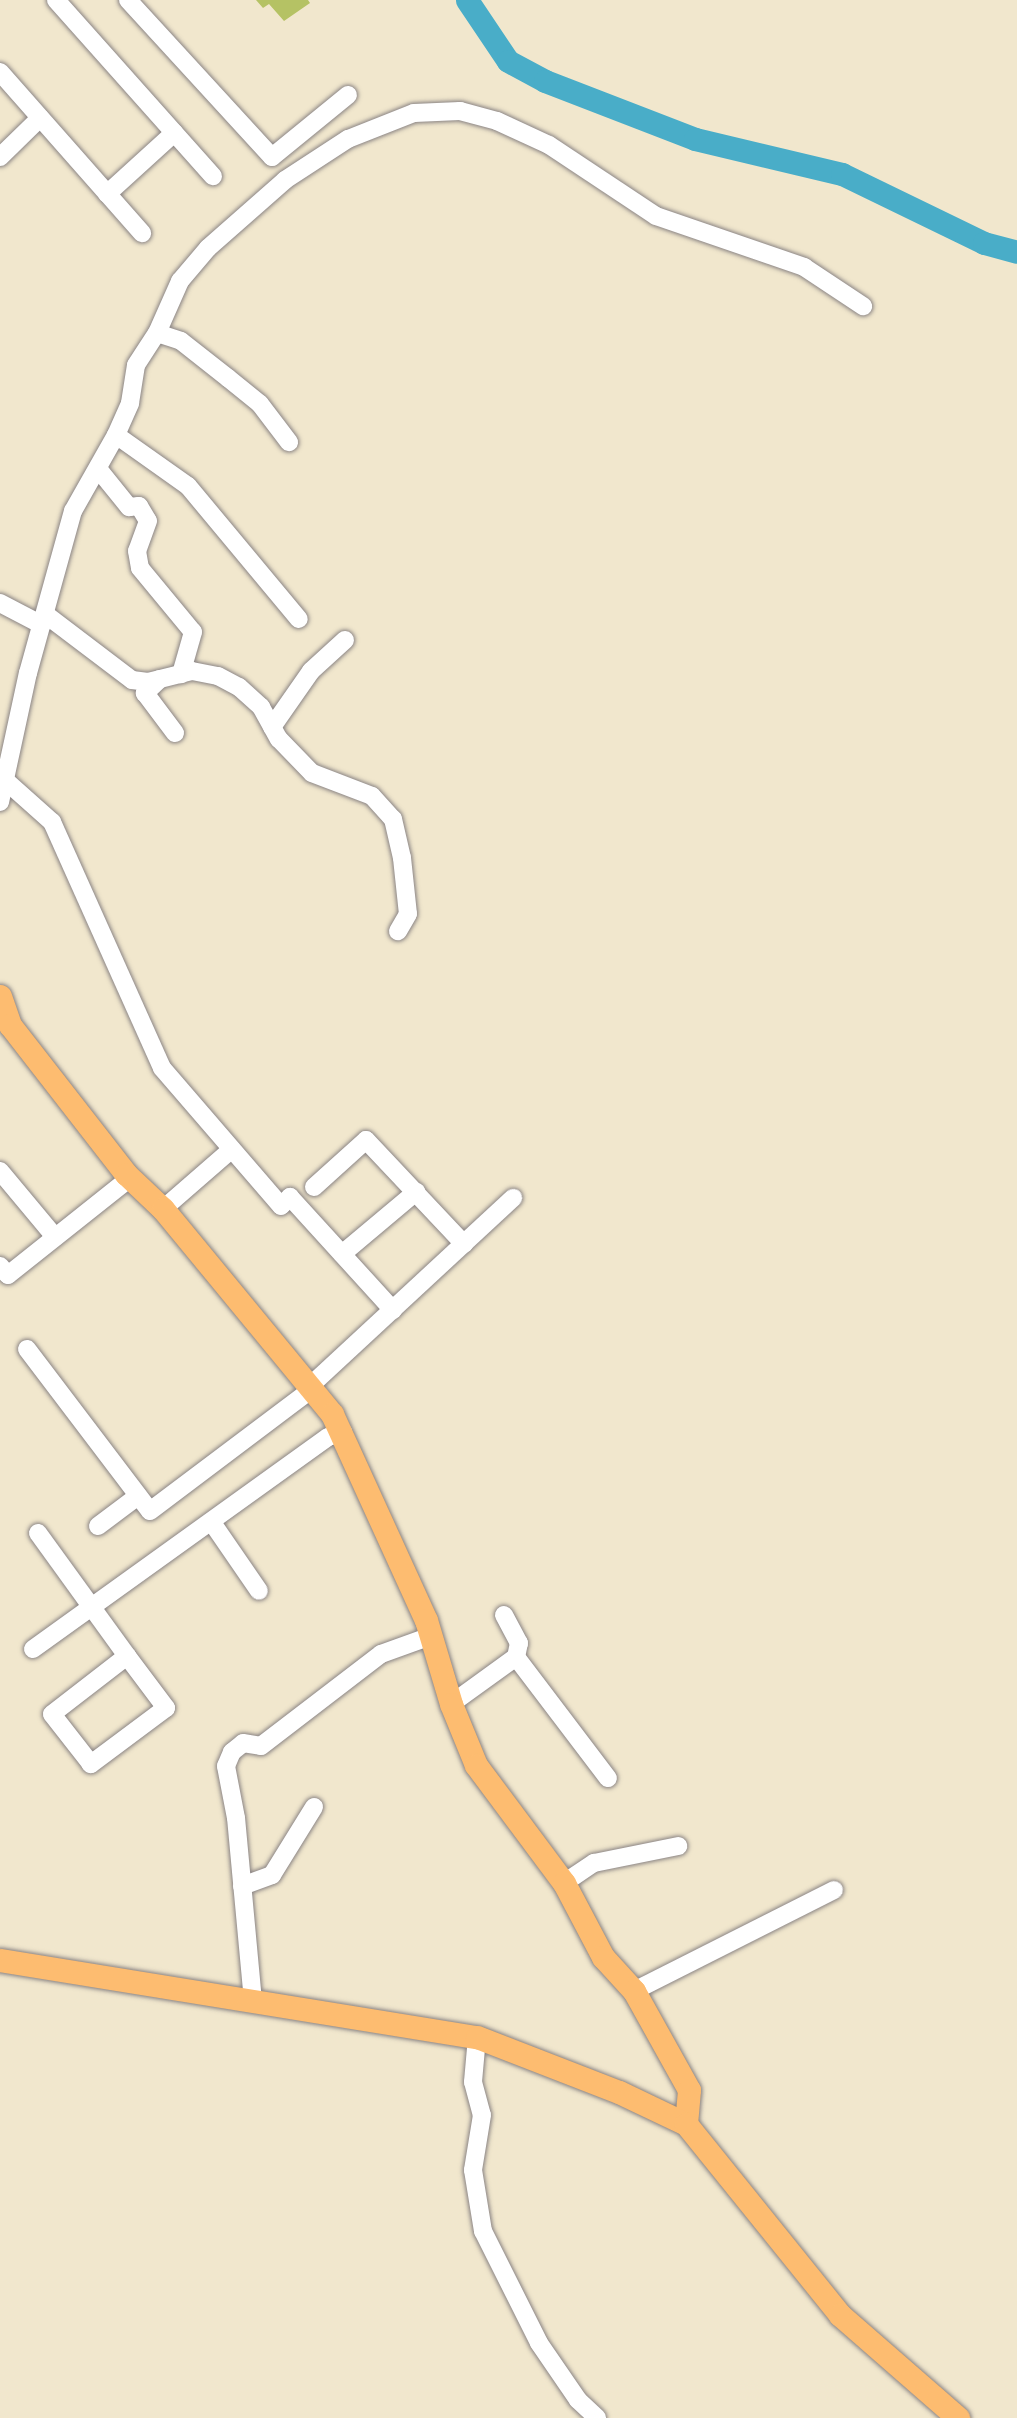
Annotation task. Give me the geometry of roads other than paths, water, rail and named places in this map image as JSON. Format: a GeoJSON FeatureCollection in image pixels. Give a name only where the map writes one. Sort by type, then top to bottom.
{"type":"FeatureCollection","features":[{"type":"Feature","properties":{"kind":"main road"},"geometry":{"type":"LineString","coordinates":[[0,996],[10,1025],[130,1178],[163,1209],[311,1388],[343,1432],[431,1636],[451,1704],[476,1765],[564,1883],[603,1957],[634,1991],[689,2090],[686,2124]]}},
{"type":"Feature","properties":{"kind":"main road"},"geometry":{"type":"LineString","coordinates":[[0,1960],[477,2037],[619,2092],[686,2124],[840,2315],[958,2418]]}},
{"type":"Feature","properties":{"kind":"street"},"geometry":{"type":"LineString","coordinates":[[56,0],[214,176]]}},
{"type":"Feature","properties":{"kind":"street"},"geometry":{"type":"LineString","coordinates":[[130,0],[272,157],[348,95]]}},
{"type":"Feature","properties":{"kind":"street"},"geometry":{"type":"LineString","coordinates":[[0,72],[142,233]]}},
{"type":"Feature","properties":{"kind":"street"},"geometry":{"type":"LineString","coordinates":[[0,802],[43,619],[73,512],[99,470],[116,435],[130,403],[136,365],[158,333],[180,281],[208,248],[285,180],[381,123],[414,113],[460,111],[497,121],[549,145],[656,216],[804,267],[863,306]]}},
{"type":"Feature","properties":{"kind":"street"},"geometry":{"type":"LineString","coordinates":[[0,157],[40,118]]}},
{"type":"Feature","properties":{"kind":"street"},"geometry":{"type":"LineString","coordinates":[[107,194],[174,133]]}},
{"type":"Feature","properties":{"kind":"street"},"geometry":{"type":"LineString","coordinates":[[158,333],[181,341],[228,377],[260,404],[289,442]]}},
{"type":"Feature","properties":{"kind":"street"},"geometry":{"type":"LineString","coordinates":[[116,435],[188,486],[299,619]]}},
{"type":"Feature","properties":{"kind":"street"},"geometry":{"type":"LineString","coordinates":[[99,470],[129,507],[139,506],[148,521],[137,551],[140,568],[192,632],[181,674]]}},
{"type":"Feature","properties":{"kind":"street"},"geometry":{"type":"LineString","coordinates":[[0,603],[71,629],[119,673],[132,680],[204,673],[239,687],[261,707],[272,727],[312,773],[372,796],[393,819],[408,899],[408,914],[398,931]]}},
{"type":"Feature","properties":{"kind":"street"},"geometry":{"type":"LineString","coordinates":[[272,727],[311,671],[345,640]]}},
{"type":"Feature","properties":{"kind":"street"},"geometry":{"type":"LineString","coordinates":[[160,679],[145,693],[174,733]]}},
{"type":"Feature","properties":{"kind":"street"},"geometry":{"type":"LineString","coordinates":[[6,781],[52,821],[104,930],[156,1059],[281,1206],[290,1197],[393,1310]]}},
{"type":"Feature","properties":{"kind":"street"},"geometry":{"type":"LineString","coordinates":[[313,1186],[366,1140],[464,1244]]}},
{"type":"Feature","properties":{"kind":"street"},"geometry":{"type":"LineString","coordinates":[[163,1209],[232,1149]]}},
{"type":"Feature","properties":{"kind":"street"},"geometry":{"type":"LineString","coordinates":[[0,1171],[55,1237]]}},
{"type":"Feature","properties":{"kind":"street"},"geometry":{"type":"LineString","coordinates":[[0,1266],[8,1275],[130,1178]]}},
{"type":"Feature","properties":{"kind":"street"},"geometry":{"type":"LineString","coordinates":[[342,1254],[416,1192]]}},
{"type":"Feature","properties":{"kind":"street"},"geometry":{"type":"LineString","coordinates":[[27,1349],[150,1511],[311,1388],[513,1198]]}},
{"type":"Feature","properties":{"kind":"street"},"geometry":{"type":"LineString","coordinates":[[33,1649],[213,1524],[328,1437],[343,1432]]}},
{"type":"Feature","properties":{"kind":"street"},"geometry":{"type":"LineString","coordinates":[[98,1526],[138,1496]]}},
{"type":"Feature","properties":{"kind":"street"},"geometry":{"type":"LineString","coordinates":[[213,1524],[258,1591]]}},
{"type":"Feature","properties":{"kind":"street"},"geometry":{"type":"LineString","coordinates":[[38,1533],[166,1708],[91,1764],[52,1714],[127,1656]]}},
{"type":"Feature","properties":{"kind":"street"},"geometry":{"type":"LineString","coordinates":[[451,1704],[516,1657],[519,1643],[504,1615]]}},
{"type":"Feature","properties":{"kind":"street"},"geometry":{"type":"LineString","coordinates":[[253,2001],[242,1886],[226,1766],[232,1752],[243,1743],[261,1746],[381,1654],[431,1636]]}},
{"type":"Feature","properties":{"kind":"street"},"geometry":{"type":"LineString","coordinates":[[516,1657],[608,1778]]}},
{"type":"Feature","properties":{"kind":"street"},"geometry":{"type":"LineString","coordinates":[[242,1886],[272,1875],[314,1807]]}},
{"type":"Feature","properties":{"kind":"street"},"geometry":{"type":"LineString","coordinates":[[564,1883],[594,1864],[678,1846]]}},
{"type":"Feature","properties":{"kind":"street"},"geometry":{"type":"LineString","coordinates":[[634,1991],[834,1889]]}},
{"type":"Feature","properties":{"kind":"street"},"geometry":{"type":"LineString","coordinates":[[477,2037],[473,2082],[482,2115],[473,2170],[483,2231],[539,2343],[578,2400],[597,2418]]}},
{"type":"Feature","properties":{"kind":"waterway"},"geometry":{"type":"LineString","coordinates":[[467,0],[508,61],[545,81],[695,139],[842,174],[984,243],[1017,252]]}}]}
